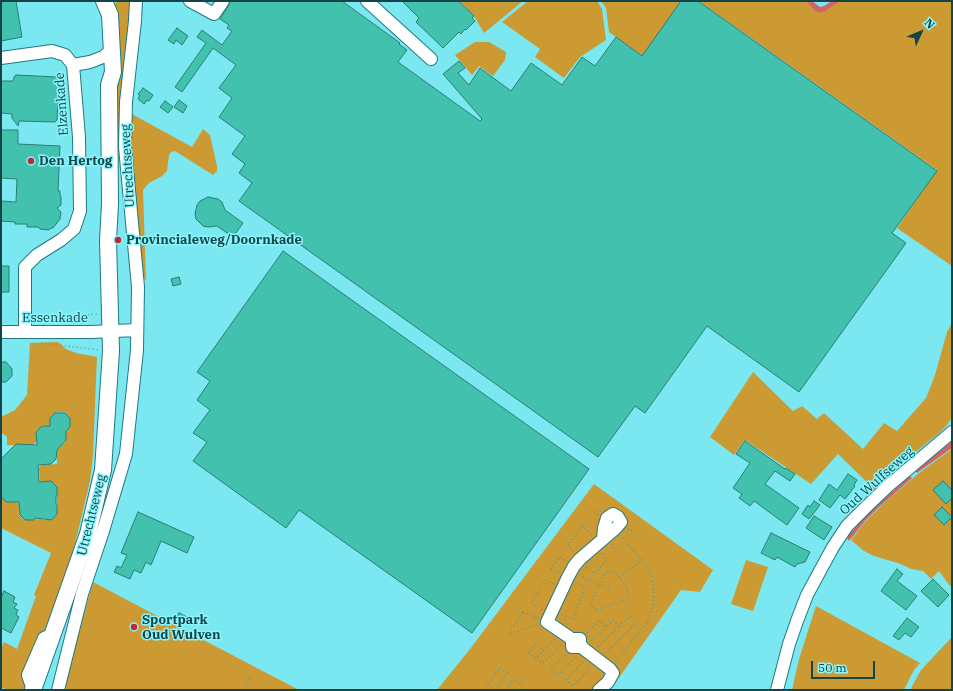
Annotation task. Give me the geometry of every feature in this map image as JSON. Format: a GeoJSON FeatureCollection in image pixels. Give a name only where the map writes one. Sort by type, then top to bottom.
{"type":"FeatureCollection","features":[{"type":"Feature","properties":{"kind":"main road","name":"Utrechtseweg"},"geometry":{"type":"LineString","coordinates":[[33,690],[88,534],[104,470],[111,352],[108,240],[110,204],[109,85],[113,72],[100,18],[100,1]]}},
{"type":"Feature","properties":{"kind":"main road","name":"Utrechtseweg"},"geometry":{"type":"LineString","coordinates":[[104,1],[110,15],[108,53]]}},
{"type":"Feature","properties":{"kind":"street","name":"Utrechtseweg"},"geometry":{"type":"LineString","coordinates":[[58,690],[82,594],[126,454],[137,350],[138,287],[125,148],[126,102],[136,1]]}},
{"type":"Feature","properties":{"kind":"street"},"geometry":{"type":"LineString","coordinates":[[190,1],[214,14],[223,1]]}},
{"type":"Feature","properties":{"kind":"street"},"geometry":{"type":"LineString","coordinates":[[367,1],[396,29],[431,59]]}},
{"type":"Feature","properties":{"kind":"street","name":"Elzenkade"},"geometry":{"type":"LineString","coordinates":[[1,58],[52,50],[65,55],[73,65],[79,137],[80,211],[74,229],[61,240],[37,255],[25,267],[25,332]]}},
{"type":"Feature","properties":{"kind":"street","name":"Elzenkade"},"geometry":{"type":"LineString","coordinates":[[73,65],[90,62],[108,53]]}},
{"type":"Feature","properties":{"kind":"street"},"geometry":{"type":"LineString","coordinates":[[110,331],[137,330]]}},
{"type":"Feature","properties":{"kind":"street","name":"Essenkade"},"geometry":{"type":"LineString","coordinates":[[1,332],[59,333],[110,331]]}},
{"type":"Feature","properties":{"kind":"street","name":"Oud Wulfseweg"},"geometry":{"type":"LineString","coordinates":[[777,690],[789,644],[807,594],[833,547],[847,526],[869,503],[952,432]]}},
{"type":"Feature","properties":{"kind":"street"},"geometry":{"type":"LineString","coordinates":[[599,690],[612,677],[613,673],[610,669],[577,644],[550,616],[571,572],[599,542],[618,533]]}},
{"type":"Feature","properties":{"kind":"path"},"geometry":{"type":"LineString","coordinates":[[59,333],[76,319],[92,314],[110,314]]}},
{"type":"Feature","properties":{"kind":"path"},"geometry":{"type":"LineString","coordinates":[[40,343],[111,352]]}},
{"type":"Feature","properties":{"kind":"path"},"geometry":{"type":"LineString","coordinates":[[550,616],[510,633],[523,612],[574,619],[585,587],[571,572],[560,557],[551,569],[571,572],[595,574],[607,559],[599,542],[583,526],[568,545],[571,572]]}},
{"type":"Feature","properties":{"kind":"path"},"geometry":{"type":"LineString","coordinates":[[615,552],[612,544],[618,533],[629,528],[636,534]]}},
{"type":"Feature","properties":{"kind":"path"},"geometry":{"type":"LineString","coordinates":[[610,669],[647,623],[653,604],[654,593],[652,577],[646,565],[618,533]]}},
{"type":"Feature","properties":{"kind":"path"},"geometry":{"type":"LineString","coordinates":[[619,577],[642,560]]}},
{"type":"Feature","properties":{"kind":"path"},"geometry":{"type":"LineString","coordinates":[[609,570],[619,577],[627,588],[627,598],[624,601],[596,609],[593,607],[591,602],[605,573],[609,570]]}},
{"type":"Feature","properties":{"kind":"path"},"geometry":{"type":"LineString","coordinates":[[550,616],[531,602],[546,580],[571,572],[610,590]]}},
{"type":"Feature","properties":{"kind":"path"},"geometry":{"type":"LineString","coordinates":[[536,658],[556,637],[577,644],[598,647],[606,653],[637,622],[630,616],[598,647]]}},
{"type":"Feature","properties":{"kind":"path"},"geometry":{"type":"LineString","coordinates":[[543,650],[536,644],[528,653],[543,664],[606,627],[613,620],[619,626]]}},
{"type":"Feature","properties":{"kind":"path"},"geometry":{"type":"LineString","coordinates":[[577,644],[558,675],[551,669],[599,621],[606,627]]}},
{"type":"Feature","properties":{"kind":"path"},"geometry":{"type":"LineString","coordinates":[[577,644],[585,661],[566,680],[573,686],[592,667],[588,664]]}},
{"type":"Feature","properties":{"kind":"path"},"geometry":{"type":"LineString","coordinates":[[483,690],[500,668],[507,673],[495,690]]}},
{"type":"Feature","properties":{"kind":"path"},"geometry":{"type":"LineString","coordinates":[[244,690],[251,676]]}},
{"type":"Feature","properties":{"kind":"path"},"geometry":{"type":"LineString","coordinates":[[506,690],[514,679],[522,685],[518,690]]}},
{"type":"Feature","properties":{"kind":"shaded area"},"geometry":{"type":"Polygon","coordinates":[[[117,1],[130,1],[122,156],[119,158],[114,6],[117,1]]]}},
{"type":"Feature","properties":{"kind":"shaded area"},"geometry":{"type":"Polygon","coordinates":[[[459,1],[523,1],[484,33],[474,16],[459,1]]]}},
{"type":"Feature","properties":{"kind":"shaded area"},"geometry":{"type":"Polygon","coordinates":[[[528,1],[597,1],[602,9],[606,40],[580,57],[564,78],[535,57],[540,49],[502,22],[528,1]]]}},
{"type":"Feature","properties":{"kind":"shaded area"},"geometry":{"type":"Polygon","coordinates":[[[601,1],[682,1],[643,56],[609,32],[606,8],[601,1]]]}},
{"type":"Feature","properties":{"kind":"shaded area"},"geometry":{"type":"Polygon","coordinates":[[[699,1],[806,1],[815,11],[827,10],[840,1],[952,1],[952,266],[897,228],[937,170],[699,1]]]}},
{"type":"Feature","properties":{"kind":"shaded area"},"geometry":{"type":"Polygon","coordinates":[[[806,1],[812,1],[820,7],[832,1],[840,1],[821,13],[815,11],[806,1]]]}},
{"type":"Feature","properties":{"kind":"shaded area"},"geometry":{"type":"Polygon","coordinates":[[[475,42],[489,42],[506,52],[505,60],[493,76],[479,66],[472,75],[455,55],[475,42]]]}},
{"type":"Feature","properties":{"kind":"shaded area"},"geometry":{"type":"Polygon","coordinates":[[[130,113],[192,147],[203,129],[210,135],[217,166],[217,171],[213,175],[175,151],[171,152],[169,155],[167,171],[162,176],[149,183],[143,190],[146,280],[141,277],[133,196],[130,113]]]}},
{"type":"Feature","properties":{"kind":"shaded area"},"geometry":{"type":"Polygon","coordinates":[[[952,323],[952,417],[947,425],[938,434],[898,466],[874,489],[838,454],[811,484],[745,440],[734,455],[710,437],[753,372],[793,411],[802,406],[817,419],[824,413],[863,449],[884,423],[897,431],[926,398],[935,375],[947,332],[952,323]]]}},
{"type":"Feature","properties":{"kind":"shaded area"},"geometry":{"type":"Polygon","coordinates":[[[58,342],[66,349],[76,353],[97,357],[93,455],[90,481],[63,594],[27,690],[7,690],[1,687],[1,649],[4,642],[17,649],[36,596],[34,595],[51,553],[1,528],[1,497],[7,502],[16,502],[19,504],[19,515],[24,520],[53,520],[57,514],[57,486],[51,481],[40,481],[39,467],[41,465],[57,464],[57,450],[66,441],[66,432],[70,427],[70,417],[65,412],[56,412],[50,417],[50,426],[43,425],[36,431],[37,441],[33,445],[7,445],[7,437],[1,432],[1,417],[15,410],[27,395],[30,343],[58,342]]]}},
{"type":"Feature","properties":{"kind":"shaded area"},"geometry":{"type":"Polygon","coordinates":[[[952,441],[952,448],[917,473],[915,471],[952,441]]]}},
{"type":"Feature","properties":{"kind":"shaded area"},"geometry":{"type":"Polygon","coordinates":[[[952,449],[952,584],[950,586],[939,571],[931,579],[923,571],[911,569],[901,564],[874,556],[864,551],[851,540],[864,523],[886,501],[919,473],[952,449]]]}},
{"type":"Feature","properties":{"kind":"shaded area"},"geometry":{"type":"Polygon","coordinates":[[[910,476],[912,478],[865,521],[849,541],[847,537],[867,514],[910,476]]]}},
{"type":"Feature","properties":{"kind":"shaded area"},"geometry":{"type":"Polygon","coordinates":[[[594,484],[713,570],[700,592],[681,590],[611,689],[612,690],[437,690],[470,649],[594,484]]]}},
{"type":"Feature","properties":{"kind":"shaded area"},"geometry":{"type":"Polygon","coordinates":[[[746,560],[768,567],[753,611],[731,604],[746,560]]]}},
{"type":"Feature","properties":{"kind":"shaded area","name":"Sportpark Oud Wulven"},"geometry":{"type":"Polygon","coordinates":[[[93,582],[148,611],[299,690],[63,690],[93,582]]]}},
{"type":"Feature","properties":{"kind":"shaded area"},"geometry":{"type":"Polygon","coordinates":[[[816,606],[920,663],[914,670],[904,690],[792,690],[799,659],[816,606]]]}},
{"type":"Feature","properties":{"kind":"shaded area"},"geometry":{"type":"Polygon","coordinates":[[[952,637],[952,690],[910,690],[921,670],[952,637]]]}},
{"type":"Feature","properties":{"kind":"building"},"geometry":{"type":"Polygon","coordinates":[[[1,1],[16,1],[22,37],[1,41],[1,1]]]}},
{"type":"Feature","properties":{"kind":"building"},"geometry":{"type":"Polygon","coordinates":[[[230,1],[342,1],[400,43],[399,44],[407,50],[398,62],[480,121],[482,119],[443,74],[459,61],[465,68],[458,73],[469,85],[480,68],[511,91],[531,63],[562,85],[582,57],[595,66],[616,37],[642,56],[681,1],[698,1],[937,171],[892,233],[906,243],[799,392],[707,326],[645,413],[635,406],[598,457],[239,201],[252,183],[239,173],[245,164],[232,154],[245,136],[219,117],[232,98],[219,88],[236,65],[213,48],[182,92],[175,87],[206,43],[197,37],[202,30],[222,45],[232,31],[227,28],[229,25],[220,19],[230,1]]]}},
{"type":"Feature","properties":{"kind":"building"},"geometry":{"type":"Polygon","coordinates":[[[402,1],[458,1],[474,16],[472,18],[475,21],[461,34],[459,32],[443,48],[416,22],[419,18],[402,1]]]}},
{"type":"Feature","properties":{"kind":"building"},"geometry":{"type":"Polygon","coordinates":[[[177,28],[188,36],[182,45],[176,40],[174,44],[168,40],[177,28]]]}},
{"type":"Feature","properties":{"kind":"building"},"geometry":{"type":"Polygon","coordinates":[[[16,75],[57,77],[59,79],[57,120],[55,122],[19,121],[18,126],[12,118],[12,114],[1,113],[1,81],[13,81],[16,75]]]}},
{"type":"Feature","properties":{"kind":"building"},"geometry":{"type":"Polygon","coordinates":[[[143,88],[153,95],[149,101],[147,100],[144,104],[138,99],[140,95],[138,94],[143,88]]]}},
{"type":"Feature","properties":{"kind":"building"},"geometry":{"type":"Polygon","coordinates":[[[179,100],[187,106],[183,113],[174,107],[179,100]]]}},
{"type":"Feature","properties":{"kind":"building"},"geometry":{"type":"Polygon","coordinates":[[[165,101],[173,107],[168,113],[160,107],[165,101]]]}},
{"type":"Feature","properties":{"kind":"building"},"geometry":{"type":"Polygon","coordinates":[[[1,130],[18,130],[18,144],[60,146],[58,191],[60,191],[61,205],[57,208],[61,212],[60,219],[53,228],[49,230],[40,229],[38,227],[27,227],[27,224],[15,224],[15,222],[1,221],[1,201],[16,202],[17,179],[1,178],[1,130]]]}},
{"type":"Feature","properties":{"kind":"building"},"geometry":{"type":"Polygon","coordinates":[[[208,197],[218,199],[222,202],[225,210],[243,223],[233,237],[217,226],[203,226],[196,219],[195,214],[197,205],[200,201],[208,197]]]}},
{"type":"Feature","properties":{"kind":"building"},"geometry":{"type":"Polygon","coordinates":[[[283,251],[589,469],[472,633],[299,510],[286,528],[193,461],[207,442],[193,433],[210,410],[197,400],[210,381],[197,372],[283,251]]]}},
{"type":"Feature","properties":{"kind":"building"},"geometry":{"type":"Polygon","coordinates":[[[1,266],[9,266],[9,292],[1,292],[1,266]]]}},
{"type":"Feature","properties":{"kind":"building"},"geometry":{"type":"Polygon","coordinates":[[[179,277],[181,284],[173,286],[171,279],[179,277]]]}},
{"type":"Feature","properties":{"kind":"building"},"geometry":{"type":"Polygon","coordinates":[[[1,362],[6,362],[12,369],[12,376],[6,382],[1,382],[1,362]]]}},
{"type":"Feature","properties":{"kind":"building"},"geometry":{"type":"Polygon","coordinates":[[[55,413],[65,413],[70,418],[70,427],[66,431],[66,440],[57,450],[56,459],[51,464],[38,465],[39,482],[51,481],[57,487],[57,514],[52,520],[35,518],[34,520],[25,520],[20,515],[19,502],[6,502],[1,496],[1,459],[16,444],[37,445],[36,432],[42,426],[50,426],[50,418],[55,413]]]}},
{"type":"Feature","properties":{"kind":"building"},"geometry":{"type":"Polygon","coordinates":[[[745,441],[785,469],[786,468],[795,474],[790,481],[775,471],[765,484],[799,508],[787,525],[754,501],[750,506],[739,498],[742,494],[733,488],[750,463],[736,454],[745,441]]]}},
{"type":"Feature","properties":{"kind":"building"},"geometry":{"type":"Polygon","coordinates":[[[848,474],[857,480],[854,485],[855,486],[845,499],[840,495],[830,508],[819,500],[829,484],[837,490],[848,474]]]}},
{"type":"Feature","properties":{"kind":"building"},"geometry":{"type":"Polygon","coordinates":[[[943,481],[952,490],[952,498],[946,504],[933,490],[943,481]]]}},
{"type":"Feature","properties":{"kind":"building"},"geometry":{"type":"Polygon","coordinates":[[[814,501],[820,505],[809,519],[802,514],[808,505],[810,507],[814,501]]]}},
{"type":"Feature","properties":{"kind":"building"},"geometry":{"type":"Polygon","coordinates":[[[942,507],[952,517],[944,525],[934,515],[942,507]]]}},
{"type":"Feature","properties":{"kind":"building"},"geometry":{"type":"Polygon","coordinates":[[[138,512],[194,537],[187,553],[161,541],[151,565],[146,562],[141,573],[134,570],[130,579],[114,572],[117,566],[121,568],[127,555],[121,553],[138,512]]]}},
{"type":"Feature","properties":{"kind":"building"},"geometry":{"type":"Polygon","coordinates":[[[814,516],[832,527],[824,540],[806,528],[814,516]]]}},
{"type":"Feature","properties":{"kind":"building"},"geometry":{"type":"Polygon","coordinates":[[[771,533],[810,552],[805,562],[797,564],[795,567],[777,557],[775,560],[761,553],[771,533]]]}},
{"type":"Feature","properties":{"kind":"building"},"geometry":{"type":"Polygon","coordinates":[[[897,569],[903,574],[897,581],[917,596],[906,610],[881,591],[897,569]]]}},
{"type":"Feature","properties":{"kind":"building"},"geometry":{"type":"Polygon","coordinates":[[[933,579],[949,595],[938,607],[921,591],[933,579]]]}},
{"type":"Feature","properties":{"kind":"building"},"geometry":{"type":"Polygon","coordinates":[[[4,591],[15,597],[13,602],[17,604],[14,608],[18,610],[16,615],[19,617],[11,633],[1,628],[1,598],[4,591]]]}},
{"type":"Feature","properties":{"kind":"building"},"geometry":{"type":"Polygon","coordinates":[[[179,613],[187,617],[182,626],[174,621],[179,613]]]}},
{"type":"Feature","properties":{"kind":"building"},"geometry":{"type":"Polygon","coordinates":[[[907,618],[919,627],[911,637],[905,633],[899,640],[893,636],[907,618]]]}},
{"type":"Feature","properties":{"kind":"place","name":"Den Hertog"},"geometry":{"type":"Point","coordinates":[31,161]}},
{"type":"Feature","properties":{"kind":"place","name":"Provincialeweg/Doornkade"},"geometry":{"type":"Point","coordinates":[118,240]}},
{"type":"Feature","properties":{"kind":"place","name":"Sportpark Oud Wulven"},"geometry":{"type":"Point","coordinates":[134,627]}}]}
